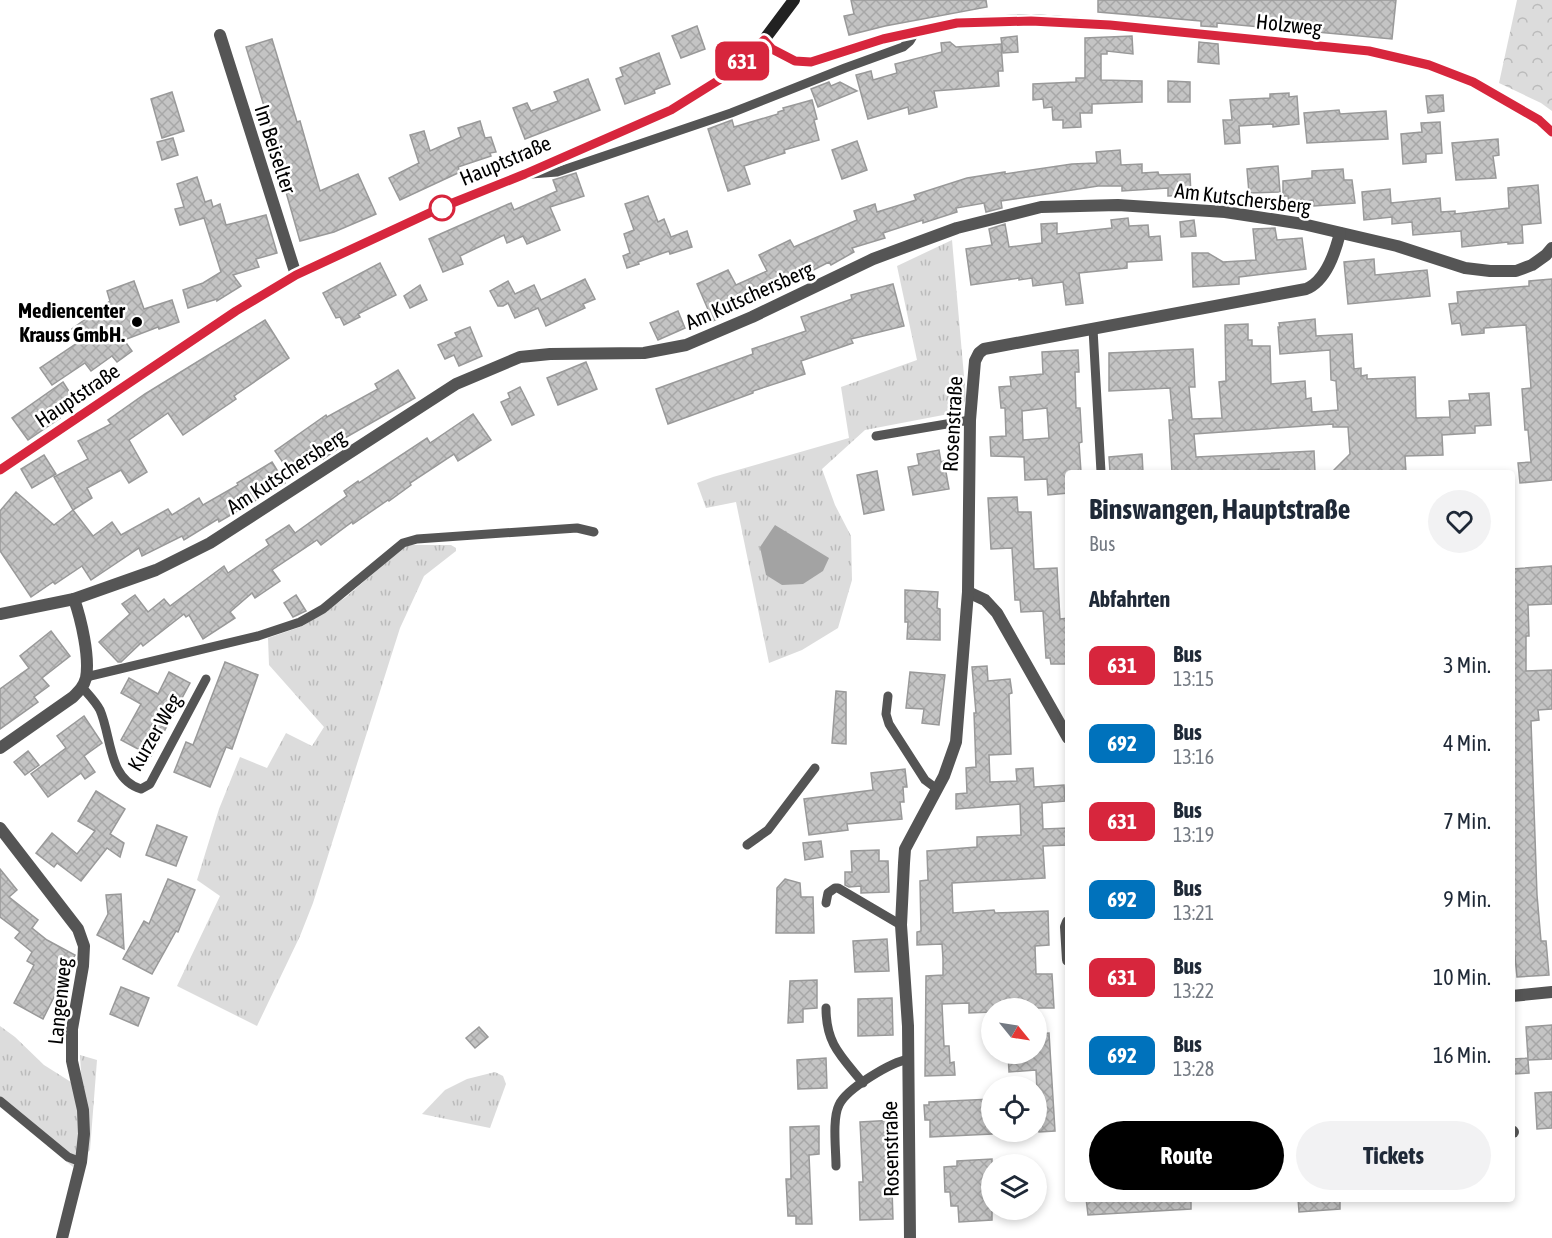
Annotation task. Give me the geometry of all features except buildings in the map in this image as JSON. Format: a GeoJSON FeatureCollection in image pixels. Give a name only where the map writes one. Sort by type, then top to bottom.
{"type":"FeatureCollection","features":[{"type":"Feature","properties":{"kind":"street","name":"Hauptstraße"},"geometry":{"type":"LineString","coordinates":[[0,470],[236,311],[296,275],[440,208],[525,174],[671,110],[719,80],[764,40],[794,0]]}},
{"type":"Feature","properties":{"kind":"street","name":"Holzweg"},"geometry":{"type":"LineString","coordinates":[[764,40],[772,49],[795,61],[811,62],[883,39],[957,23],[1031,21],[1122,26],[1369,51],[1429,65],[1473,82],[1539,120],[1552,132]]}},
{"type":"Feature","properties":{"kind":"street","name":"Im Beiselter"},"geometry":{"type":"LineString","coordinates":[[220,35],[296,275]]}},
{"type":"Feature","properties":{"kind":"street","name":"Am Kutschersberg"},"geometry":{"type":"LineString","coordinates":[[0,614],[74,599],[156,570],[210,543],[456,384],[520,357],[550,354],[644,353],[686,345],[873,259],[957,228],[1041,207],[1118,205],[1225,212],[1340,232],[1397,246],[1465,268],[1490,271],[1516,271],[1532,266],[1552,248]]}},
{"type":"Feature","properties":{"kind":"street","name":"Rosenstraße"},"geometry":{"type":"LineString","coordinates":[[910,1238],[909,1059],[901,925],[905,849],[937,789],[956,742],[968,592],[970,420],[975,361],[984,349],[1306,289],[1316,285],[1323,276],[1340,232]]}},
{"type":"Feature","properties":{"kind":"street"},"geometry":{"type":"LineString","coordinates":[[968,592],[985,600],[997,613],[1065,733]]}},
{"type":"Feature","properties":{"kind":"street"},"geometry":{"type":"LineString","coordinates":[[0,748],[73,697],[84,682],[82,623],[74,599]]}},
{"type":"Feature","properties":{"kind":"street","name":"Langenweg"},"geometry":{"type":"LineString","coordinates":[[0,828],[78,929],[84,946],[83,966],[72,1029],[72,1061],[83,1110],[81,1162],[62,1238]]}},
{"type":"Feature","properties":{"kind":"street"},"geometry":{"type":"LineString","coordinates":[[1515,996],[1552,992]]}},
{"type":"Feature","properties":{"kind":"lane"},"geometry":{"type":"LineString","coordinates":[[525,174],[557,172],[731,113],[903,47],[916,31]]}},
{"type":"Feature","properties":{"kind":"lane"},"geometry":{"type":"LineString","coordinates":[[1093,328],[1101,470]]}},
{"type":"Feature","properties":{"kind":"lane"},"geometry":{"type":"LineString","coordinates":[[876,436],[970,420]]}},
{"type":"Feature","properties":{"kind":"lane"},"geometry":{"type":"LineString","coordinates":[[84,682],[258,636],[300,622],[323,609],[396,548],[410,541],[577,528],[594,531]]}},
{"type":"Feature","properties":{"kind":"lane","name":"Kurzer Weg"},"geometry":{"type":"LineString","coordinates":[[84,682],[99,708],[109,736],[116,768],[122,778],[141,789],[150,784],[206,679]]}},
{"type":"Feature","properties":{"kind":"lane"},"geometry":{"type":"LineString","coordinates":[[888,696],[886,714],[889,724],[925,780],[937,789]]}},
{"type":"Feature","properties":{"kind":"lane"},"geometry":{"type":"LineString","coordinates":[[747,845],[768,830],[815,768]]}},
{"type":"Feature","properties":{"kind":"lane"},"geometry":{"type":"LineString","coordinates":[[826,903],[828,893],[838,888],[901,925]]}},
{"type":"Feature","properties":{"kind":"lane","name":"Rosenstraße"},"geometry":{"type":"LineString","coordinates":[[826,1008],[829,1037],[863,1083]]}},
{"type":"Feature","properties":{"kind":"lane","name":"Rosenstraße"},"geometry":{"type":"LineString","coordinates":[[836,1166],[838,1106],[844,1098],[890,1064],[909,1059]]}},
{"type":"Feature","properties":{"kind":"lane"},"geometry":{"type":"LineString","coordinates":[[0,1101],[68,1156],[81,1162]]}},
{"type":"Feature","properties":{"kind":"green space"},"geometry":{"type":"Polygon","coordinates":[[[1517,0],[1552,0],[1552,111],[1541,103],[1499,83],[1517,0]]]}},
{"type":"Feature","properties":{"kind":"green space"},"geometry":{"type":"Polygon","coordinates":[[[952,240],[966,399],[959,412],[865,430],[822,469],[835,505],[851,536],[852,580],[838,628],[802,650],[769,663],[736,502],[706,508],[697,483],[849,438],[841,387],[917,360],[897,266],[952,240]]]}},
{"type":"Feature","properties":{"kind":"green space"},"geometry":{"type":"Polygon","coordinates":[[[406,545],[451,545],[456,548],[456,551],[424,576],[400,628],[313,903],[300,936],[257,1026],[177,986],[220,896],[197,880],[219,809],[240,757],[267,768],[286,733],[312,746],[324,727],[269,665],[268,638],[303,626],[346,597],[406,545]]]}},
{"type":"Feature","properties":{"kind":"green space"},"geometry":{"type":"Polygon","coordinates":[[[0,1026],[44,1065],[82,1089],[80,1055],[97,1060],[90,1150],[73,1167],[0,1107],[0,1026]]]}},
{"type":"Feature","properties":{"kind":"green space"},"geometry":{"type":"Polygon","coordinates":[[[495,1072],[503,1076],[506,1084],[490,1128],[422,1114],[445,1090],[467,1079],[495,1072]]]}},
{"type":"Feature","properties":{"kind":"shaded area"},"geometry":{"type":"Polygon","coordinates":[[[775,525],[829,558],[823,571],[803,584],[782,585],[766,575],[760,547],[775,525]]]}},
{"type":"Feature","properties":{"kind":"bus line","name":"631"},"geometry":{"type":"LineString","coordinates":[[0,470],[236,311],[296,275],[440,208],[525,174],[671,110],[719,80],[764,40],[779,54],[795,61],[811,62],[883,39],[957,23],[1031,21],[1110,25],[1369,51],[1429,65],[1473,82],[1539,120],[1552,132]]}},
{"type":"Feature","properties":{"kind":"place","name":"Mediencenter Krauss GmbH."},"geometry":{"type":"Point","coordinates":[137,322]}}]}
